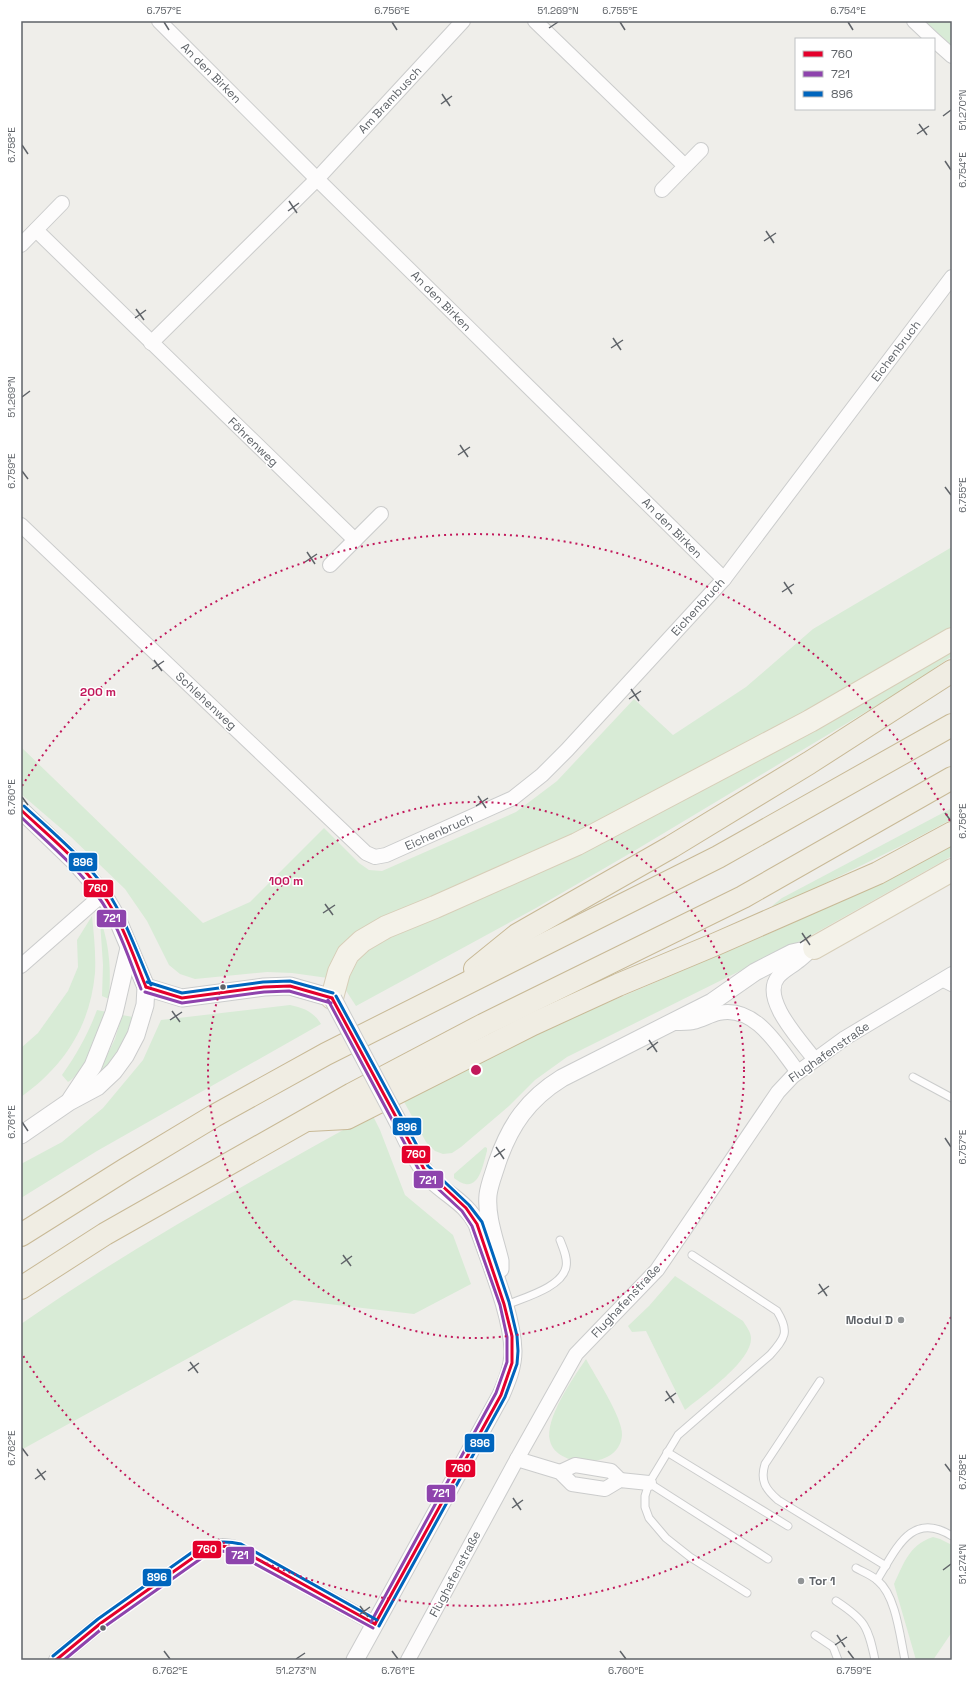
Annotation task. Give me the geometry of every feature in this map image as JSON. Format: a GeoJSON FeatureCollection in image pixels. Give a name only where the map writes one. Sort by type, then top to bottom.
{"type":"FeatureCollection","features":[{"type":"Feature","properties":{"kind":"highway"},"geometry":{"type":"LineString","coordinates":[[443,995],[517,935],[691,836],[816,759],[952,671]]}},
{"type":"Feature","properties":{"kind":"highway"},"geometry":{"type":"LineString","coordinates":[[21,1235],[214,1116],[326,1054],[718,857],[952,725]]}},
{"type":"Feature","properties":{"kind":"highway"},"geometry":{"type":"LineString","coordinates":[[21,1288],[105,1234],[352,1094],[483,1025],[742,897],[952,778]]}},
{"type":"Feature","properties":{"kind":"highway"},"geometry":{"type":"LineString","coordinates":[[306,1120],[347,1118],[533,1024],[618,985],[878,873],[952,833]]}},
{"type":"Feature","properties":{"kind":"main road"},"geometry":{"type":"LineString","coordinates":[[332,999],[339,972],[348,954],[362,941],[386,927],[436,907],[577,844],[810,722],[952,639]]}},
{"type":"Feature","properties":{"kind":"main road"},"geometry":{"type":"LineString","coordinates":[[814,948],[952,870]]}},
{"type":"Feature","properties":{"kind":"street","name":"An den Birken"},"geometry":{"type":"LineString","coordinates":[[159,21],[316,178],[724,579]]}},
{"type":"Feature","properties":{"kind":"street","name":"Am Brambusch"},"geometry":{"type":"LineString","coordinates":[[316,178],[463,21]]}},
{"type":"Feature","properties":{"kind":"street"},"geometry":{"type":"LineString","coordinates":[[535,21],[686,166]]}},
{"type":"Feature","properties":{"kind":"street"},"geometry":{"type":"LineString","coordinates":[[914,21],[933,38]]}},
{"type":"Feature","properties":{"kind":"street"},"geometry":{"type":"LineString","coordinates":[[935,40],[952,56]]}},
{"type":"Feature","properties":{"kind":"street"},"geometry":{"type":"LineString","coordinates":[[662,190],[701,150]]}},
{"type":"Feature","properties":{"kind":"street"},"geometry":{"type":"LineString","coordinates":[[151,343],[316,178]]}},
{"type":"Feature","properties":{"kind":"street"},"geometry":{"type":"LineString","coordinates":[[21,245],[62,203]]}},
{"type":"Feature","properties":{"kind":"street","name":"Föhrenweg"},"geometry":{"type":"LineString","coordinates":[[36,230],[355,540]]}},
{"type":"Feature","properties":{"kind":"street","name":"Eichenbruch"},"geometry":{"type":"LineString","coordinates":[[375,857],[386,855],[513,798],[542,775],[567,750],[724,579],[952,277]]}},
{"type":"Feature","properties":{"kind":"street"},"geometry":{"type":"LineString","coordinates":[[330,565],[381,514]]}},
{"type":"Feature","properties":{"kind":"street","name":"Schlehenweg"},"geometry":{"type":"LineString","coordinates":[[21,525],[366,853],[375,857]]}},
{"type":"Feature","properties":{"kind":"street"},"geometry":{"type":"LineString","coordinates":[[21,810],[75,862],[103,894],[116,916],[146,987],[145,1005],[142,1019],[125,1056],[114,1071],[97,1087],[69,1102],[21,1135]]}},
{"type":"Feature","properties":{"kind":"street"},"geometry":{"type":"LineString","coordinates":[[21,966],[103,894]]}},
{"type":"Feature","properties":{"kind":"street"},"geometry":{"type":"LineString","coordinates":[[69,1102],[93,1066],[114,1013],[129,948]]}},
{"type":"Feature","properties":{"kind":"street"},"geometry":{"type":"LineString","coordinates":[[496,1283],[500,1261],[490,1219],[488,1195],[494,1173],[508,1135],[528,1106],[545,1088],[583,1067],[674,1023],[712,1002],[755,972],[792,953],[814,948]]}},
{"type":"Feature","properties":{"kind":"street"},"geometry":{"type":"LineString","coordinates":[[814,948],[783,971],[776,979],[773,987],[773,995],[780,1013],[815,1060]]}},
{"type":"Feature","properties":{"kind":"street","name":"Flughafenstraße"},"geometry":{"type":"LineString","coordinates":[[408,1660],[516,1459],[576,1354],[657,1270],[778,1092],[798,1072],[845,1038],[952,974]]}},
{"type":"Feature","properties":{"kind":"street"},"geometry":{"type":"LineString","coordinates":[[146,987],[182,998],[264,987],[290,986],[332,999],[424,1169],[432,1180],[458,1200],[472,1215],[477,1224],[504,1306],[511,1331],[513,1352],[510,1374],[501,1395],[355,1660]]}},
{"type":"Feature","properties":{"kind":"street"},"geometry":{"type":"LineString","coordinates":[[674,1023],[694,1022],[719,1013],[728,1012],[742,1014],[753,1020],[765,1030],[798,1072]]}},
{"type":"Feature","properties":{"kind":"street"},"geometry":{"type":"LineString","coordinates":[[458,1200],[476,1201],[488,1195]]}},
{"type":"Feature","properties":{"kind":"street"},"geometry":{"type":"LineString","coordinates":[[516,1459],[560,1472],[572,1484],[605,1489],[620,1480]]}},
{"type":"Feature","properties":{"kind":"street"},"geometry":{"type":"LineString","coordinates":[[560,1472],[574,1465],[611,1472],[620,1480],[649,1483]]}},
{"type":"Feature","properties":{"kind":"street"},"geometry":{"type":"LineString","coordinates":[[56,1660],[108,1618],[204,1550],[218,1545],[239,1549],[375,1624]]}},
{"type":"Feature","properties":{"kind":"lane"},"geometry":{"type":"LineString","coordinates":[[939,981],[952,988]]}},
{"type":"Feature","properties":{"kind":"lane"},"geometry":{"type":"LineString","coordinates":[[913,1077],[952,1098]]}},
{"type":"Feature","properties":{"kind":"lane"},"geometry":{"type":"LineString","coordinates":[[504,1306],[544,1289],[560,1279],[566,1267],[567,1260],[560,1240]]}},
{"type":"Feature","properties":{"kind":"lane"},"geometry":{"type":"LineString","coordinates":[[692,1255],[777,1311],[785,1329],[783,1340],[770,1355],[678,1435],[649,1483],[645,1496],[645,1506],[649,1518],[666,1538],[690,1557],[746,1593]]}},
{"type":"Feature","properties":{"kind":"lane"},"geometry":{"type":"LineString","coordinates":[[820,1380],[765,1464],[762,1474],[763,1480],[771,1494],[778,1500],[886,1566]]}},
{"type":"Feature","properties":{"kind":"lane"},"geometry":{"type":"LineString","coordinates":[[667,1452],[788,1526]]}},
{"type":"Feature","properties":{"kind":"lane"},"geometry":{"type":"LineString","coordinates":[[649,1483],[768,1559]]}},
{"type":"Feature","properties":{"kind":"lane"},"geometry":{"type":"LineString","coordinates":[[877,1580],[908,1534],[917,1529],[929,1526],[942,1529],[952,1536]]}},
{"type":"Feature","properties":{"kind":"lane"},"geometry":{"type":"LineString","coordinates":[[856,1568],[877,1580],[888,1593],[905,1660]]}},
{"type":"Feature","properties":{"kind":"lane"},"geometry":{"type":"LineString","coordinates":[[836,1601],[854,1612],[865,1624],[870,1636],[874,1660]]}},
{"type":"Feature","properties":{"kind":"lane"},"geometry":{"type":"LineString","coordinates":[[815,1635],[833,1648],[838,1660]]}},
{"type":"Feature","properties":{"kind":"green space"},"geometry":{"type":"Polygon","coordinates":[[[925,21],[952,21],[952,46],[925,21]]]}},
{"type":"Feature","properties":{"kind":"green space"},"geometry":{"type":"Polygon","coordinates":[[[952,547],[952,656],[909,686],[634,851],[536,908],[356,1006],[343,986],[328,978],[292,973],[267,972],[195,979],[180,974],[169,965],[147,921],[125,889],[71,837],[21,794],[21,747],[203,923],[250,902],[324,828],[359,863],[369,870],[382,871],[516,812],[557,781],[634,699],[673,735],[746,687],[813,629],[952,547]]]}},
{"type":"Feature","properties":{"kind":"green space"},"geometry":{"type":"Polygon","coordinates":[[[952,808],[952,819],[911,841],[783,904],[772,906],[782,898],[952,808]]]}},
{"type":"Feature","properties":{"kind":"green space"},"geometry":{"type":"Polygon","coordinates":[[[952,844],[952,856],[810,936],[567,1057],[535,1080],[509,1106],[452,1153],[443,1154],[435,1151],[426,1142],[402,1098],[537,1033],[773,932],[888,879],[952,844]]]}},
{"type":"Feature","properties":{"kind":"green space"},"geometry":{"type":"Polygon","coordinates":[[[92,916],[95,973],[92,993],[81,1028],[72,1044],[50,1072],[21,1097],[21,1048],[38,1033],[68,991],[78,967],[77,940],[92,916]]]}},
{"type":"Feature","properties":{"kind":"green space"},"geometry":{"type":"Polygon","coordinates":[[[100,921],[108,950],[110,969],[109,999],[102,996],[103,965],[100,921]]]}},
{"type":"Feature","properties":{"kind":"green space"},"geometry":{"type":"Polygon","coordinates":[[[290,1005],[308,1011],[315,1016],[321,1024],[97,1151],[21,1198],[21,1164],[62,1142],[103,1108],[143,1060],[161,1020],[290,1005]]]}},
{"type":"Feature","properties":{"kind":"green space"},"geometry":{"type":"Polygon","coordinates":[[[97,1010],[107,1012],[96,1040],[80,1070],[68,1082],[62,1075],[82,1044],[97,1010]]]}},
{"type":"Feature","properties":{"kind":"green space"},"geometry":{"type":"Polygon","coordinates":[[[122,1015],[133,1017],[122,1045],[105,1068],[101,1071],[100,1069],[115,1039],[122,1015]]]}},
{"type":"Feature","properties":{"kind":"green space"},"geometry":{"type":"Polygon","coordinates":[[[372,1114],[380,1130],[405,1195],[453,1235],[471,1284],[414,1314],[294,1300],[21,1450],[21,1324],[63,1295],[194,1214],[372,1114]]]}},
{"type":"Feature","properties":{"kind":"green space"},"geometry":{"type":"Polygon","coordinates":[[[485,1147],[487,1148],[487,1151],[481,1172],[474,1182],[469,1184],[462,1183],[454,1178],[454,1174],[485,1147]]]}},
{"type":"Feature","properties":{"kind":"green space"},"geometry":{"type":"Polygon","coordinates":[[[675,1276],[743,1321],[751,1336],[749,1347],[744,1357],[714,1387],[685,1410],[646,1331],[632,1332],[628,1326],[649,1306],[675,1276]]]}},
{"type":"Feature","properties":{"kind":"green space"},"geometry":{"type":"Polygon","coordinates":[[[586,1359],[618,1418],[622,1435],[619,1446],[611,1455],[600,1460],[588,1462],[575,1461],[564,1457],[555,1450],[550,1441],[549,1432],[551,1421],[561,1398],[586,1359]]]}},
{"type":"Feature","properties":{"kind":"green space"},"geometry":{"type":"Polygon","coordinates":[[[933,1537],[952,1545],[952,1632],[933,1660],[916,1660],[894,1584],[908,1556],[918,1545],[933,1537]]]}},
{"type":"Feature","properties":{"kind":"transit line","name":"896"},"geometry":{"type":"LineString","coordinates":[[24,806],[79,857],[107,891],[126,925],[151,985]]}},
{"type":"Feature","properties":{"kind":"transit line","name":"760"},"geometry":{"type":"LineString","coordinates":[[21,810],[84,870],[102,893],[121,927],[146,987]]}},
{"type":"Feature","properties":{"kind":"transit line","name":"721"},"geometry":{"type":"LineString","coordinates":[[21,817],[71,864],[97,895],[117,929],[141,989]]}},
{"type":"Feature","properties":{"kind":"transit line","name":"896"},"geometry":{"type":"LineString","coordinates":[[147,982],[182,993],[263,982],[290,981],[333,993]]}},
{"type":"Feature","properties":{"kind":"transit line","name":"760"},"geometry":{"type":"LineString","coordinates":[[146,987],[182,998],[264,987],[290,986],[332,998]]}},
{"type":"Feature","properties":{"kind":"transit line","name":"721"},"geometry":{"type":"LineString","coordinates":[[145,992],[182,1003],[264,992],[289,991],[331,1003]]}},
{"type":"Feature","properties":{"kind":"transit line","name":"896"},"geometry":{"type":"LineString","coordinates":[[336,996],[428,1166],[469,1205],[482,1222],[509,1302],[517,1336],[517,1364],[505,1397],[379,1626]]}},
{"type":"Feature","properties":{"kind":"transit line","name":"760"},"geometry":{"type":"LineString","coordinates":[[332,998],[424,1169],[466,1208],[477,1224],[504,1304],[512,1336],[512,1363],[501,1395],[375,1624]]}},
{"type":"Feature","properties":{"kind":"transit line","name":"721"},"geometry":{"type":"LineString","coordinates":[[328,1000],[420,1172],[462,1211],[472,1226],[500,1305],[507,1337],[507,1362],[496,1393],[371,1622]]}},
{"type":"Feature","properties":{"kind":"transit line","name":"896"},"geometry":{"type":"LineString","coordinates":[[53,1656],[98,1619],[201,1546],[216,1542],[241,1544],[377,1620]]}},
{"type":"Feature","properties":{"kind":"transit line","name":"760"},"geometry":{"type":"LineString","coordinates":[[56,1660],[101,1623],[204,1550],[222,1546],[239,1549],[375,1624]]}},
{"type":"Feature","properties":{"kind":"transit line","name":"721"},"geometry":{"type":"LineString","coordinates":[[64,1660],[104,1627],[206,1555],[222,1551],[237,1554],[373,1628]]}},
{"type":"Feature","properties":{"kind":"place","name":"Modul D"},"geometry":{"type":"Point","coordinates":[901,1320]}},
{"type":"Feature","properties":{"kind":"place","name":"Tor 1"},"geometry":{"type":"Point","coordinates":[801,1581]}}]}
